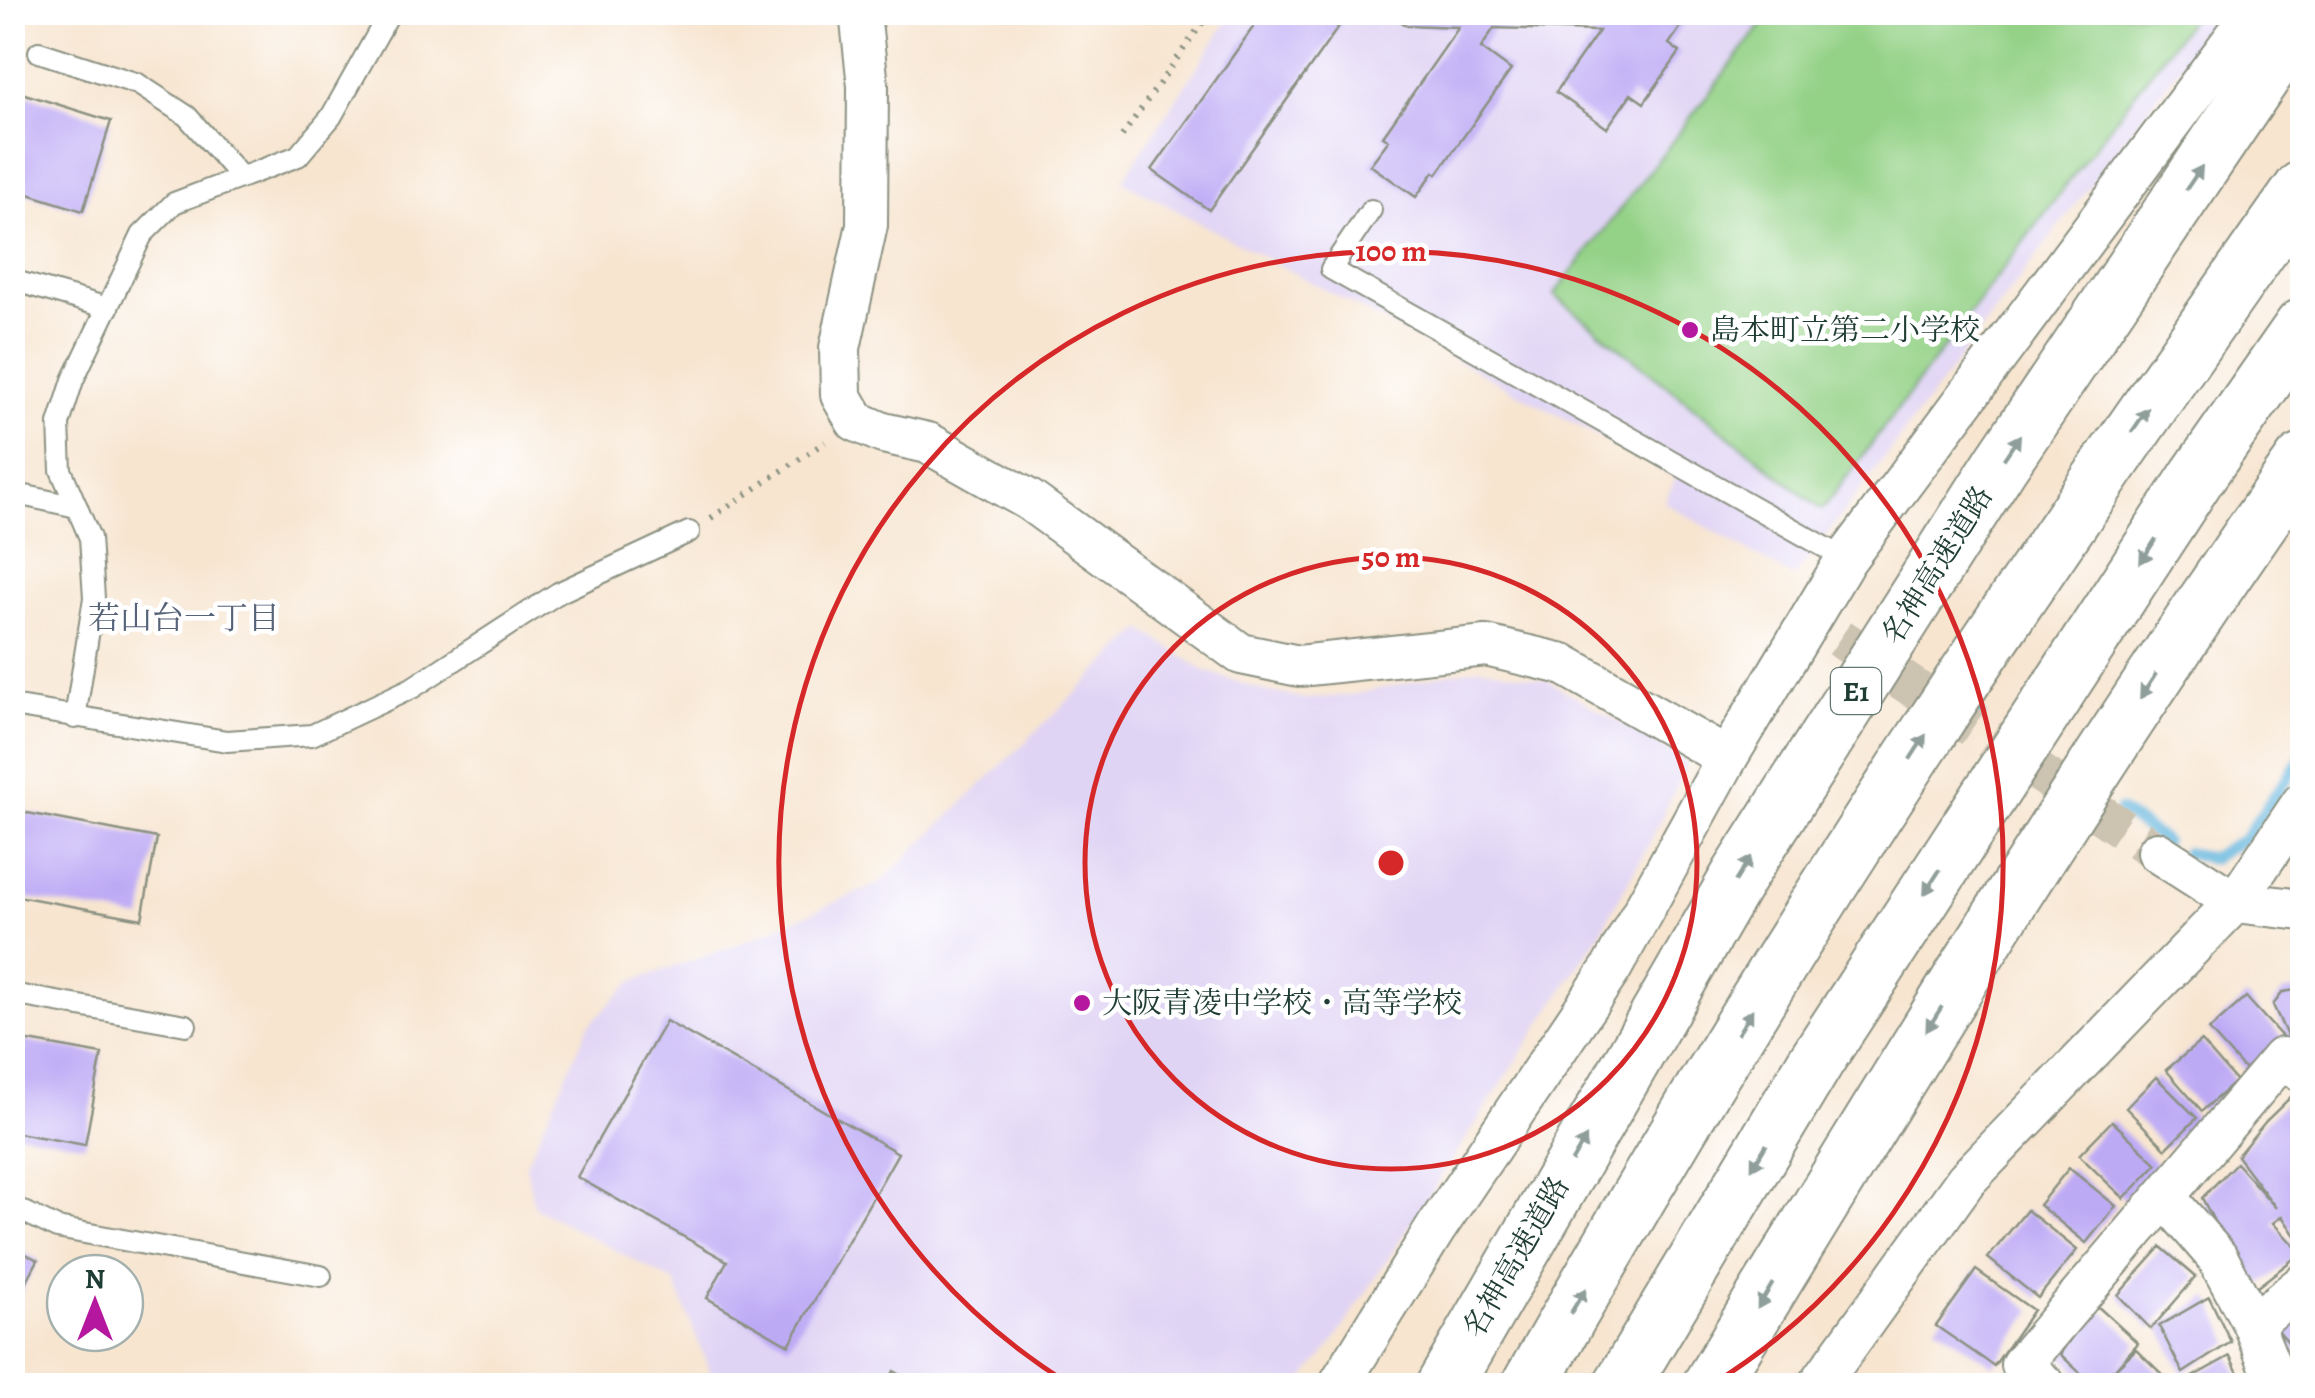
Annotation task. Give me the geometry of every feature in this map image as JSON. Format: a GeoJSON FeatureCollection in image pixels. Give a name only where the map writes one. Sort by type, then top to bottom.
{"type":"FeatureCollection","features":[{"type":"Feature","properties":{"kind":"highway","name":"名神高速道路"},"geometry":{"type":"LineString","coordinates":[[1444,1386],[1740,874],[2001,464],[2302,18]]}},
{"type":"Feature","properties":{"kind":"highway"},"geometry":{"type":"LineString","coordinates":[[1530,1386],[1745,1020],[1917,749],[2130,433],[2302,189]]}},
{"type":"Feature","properties":{"kind":"highway"},"geometry":{"type":"LineString","coordinates":[[1621,1386],[1816,1061],[2196,477],[2302,327]]}},
{"type":"Feature","properties":{"kind":"highway"},"geometry":{"type":"LineString","coordinates":[[1710,1386],[1934,1018],[2182,633],[2302,462]]}},
{"type":"Feature","properties":{"kind":"street"},"geometry":{"type":"LineString","coordinates":[[860,12],[868,86],[866,226],[840,348],[841,394],[856,421],[928,444],[1029,500],[1241,654],[1299,666],[1486,646],[1564,664],[1727,758]]}},
{"type":"Feature","properties":{"kind":"street"},"geometry":{"type":"LineString","coordinates":[[1338,1386],[1436,1228],[1611,969],[1727,758],[1825,627],[1846,559],[2254,12]]}},
{"type":"Feature","properties":{"kind":"street"},"geometry":{"type":"LineString","coordinates":[[1818,1386],[1966,1180],[2234,902],[2302,803]]}},
{"type":"Feature","properties":{"kind":"street"},"geometry":{"type":"LineString","coordinates":[[2157,852],[2234,902],[2302,910]]}},
{"type":"Feature","properties":{"kind":"street"},"geometry":{"type":"LineString","coordinates":[[2046,1386],[2021,1364],[2282,1058],[2302,1072]]}},
{"type":"Feature","properties":{"kind":"street"},"geometry":{"type":"LineString","coordinates":[[2165,1197],[2217,1256],[2253,1324],[2278,1386]]}},
{"type":"Feature","properties":{"kind":"street"},"geometry":{"type":"LineString","coordinates":[[2253,1324],[2302,1285]]}},
{"type":"Feature","properties":{"kind":"lane"},"geometry":{"type":"LineString","coordinates":[[75,718],[94,598],[90,538],[61,470],[60,424],[74,380],[142,235],[174,203],[298,156],[331,117],[390,12]]}},
{"type":"Feature","properties":{"kind":"lane"},"geometry":{"type":"LineString","coordinates":[[39,52],[138,84],[188,116],[240,176]]}},
{"type":"Feature","properties":{"kind":"lane"},"geometry":{"type":"LineString","coordinates":[[1371,210],[1331,269],[1846,559]]}},
{"type":"Feature","properties":{"kind":"lane"},"geometry":{"type":"LineString","coordinates":[[12,280],[108,308]]}},
{"type":"Feature","properties":{"kind":"lane"},"geometry":{"type":"LineString","coordinates":[[12,493],[77,507]]}},
{"type":"Feature","properties":{"kind":"lane"},"geometry":{"type":"LineString","coordinates":[[12,706],[227,741],[312,735],[412,688],[558,594],[689,532]]}},
{"type":"Feature","properties":{"kind":"lane"},"geometry":{"type":"LineString","coordinates":[[12,994],[186,1025]]}},
{"type":"Feature","properties":{"kind":"lane"},"geometry":{"type":"LineString","coordinates":[[12,1206],[57,1228],[320,1276]]}},
{"type":"Feature","properties":{"kind":"path"},"geometry":{"type":"LineString","coordinates":[[1122,136],[1210,12]]}},
{"type":"Feature","properties":{"kind":"path"},"geometry":{"type":"LineString","coordinates":[[689,532],[856,421]]}},
{"type":"Feature","properties":{"kind":"shaded area","name":"島本町立第二小学校"},"geometry":{"type":"Polygon","coordinates":[[[1233,13],[2220,13],[1794,578],[1664,502],[1676,478],[1122,181],[1233,13]]]}},
{"type":"Feature","properties":{"kind":"shaded area","name":"大阪青凌中学校・高等学校"},"geometry":{"type":"Polygon","coordinates":[[[1142,629],[1203,670],[1261,690],[1306,699],[1352,695],[1480,667],[1547,680],[1688,762],[1649,844],[1598,936],[1333,1343],[1300,1385],[715,1385],[675,1282],[534,1207],[526,1164],[589,1025],[633,981],[736,945],[880,883],[1142,629]]]}},
{"type":"Feature","properties":{"kind":"green space"},"geometry":{"type":"Polygon","coordinates":[[[1771,13],[2195,13],[1822,510],[1554,295],[1771,13]]]}},
{"type":"Feature","properties":{"kind":"building"},"geometry":{"type":"Polygon","coordinates":[[[1264,12],[1349,12],[1209,210],[1152,170],[1264,12]]]}},
{"type":"Feature","properties":{"kind":"building"},"geometry":{"type":"Polygon","coordinates":[[[1387,12],[1691,12],[1669,44],[1680,52],[1644,103],[1631,94],[1607,128],[1556,92],[1599,31],[1494,28],[1481,48],[1511,70],[1437,174],[1434,172],[1416,197],[1370,165],[1389,140],[1383,136],[1459,27],[1406,25],[1387,12]]]}},
{"type":"Feature","properties":{"kind":"building"},"geometry":{"type":"Polygon","coordinates":[[[12,90],[111,121],[83,211],[12,189],[12,90]]]}},
{"type":"Feature","properties":{"kind":"building"},"geometry":{"type":"Polygon","coordinates":[[[12,810],[157,838],[142,919],[12,895],[12,810]]]}},
{"type":"Feature","properties":{"kind":"building"},"geometry":{"type":"Polygon","coordinates":[[[2302,989],[2302,1047],[2288,1038],[2273,1005],[2283,992],[2302,989]]]}},
{"type":"Feature","properties":{"kind":"building"},"geometry":{"type":"Polygon","coordinates":[[[2246,997],[2284,1039],[2247,1072],[2209,1030],[2246,997]]]}},
{"type":"Feature","properties":{"kind":"building"},"geometry":{"type":"Polygon","coordinates":[[[666,1021],[898,1153],[789,1345],[707,1298],[727,1261],[577,1177],[666,1021]]]}},
{"type":"Feature","properties":{"kind":"building"},"geometry":{"type":"Polygon","coordinates":[[[12,1038],[102,1054],[85,1145],[12,1132],[12,1038]]]}},
{"type":"Feature","properties":{"kind":"building"},"geometry":{"type":"Polygon","coordinates":[[[2201,1041],[2236,1081],[2202,1111],[2166,1070],[2201,1041]]]}},
{"type":"Feature","properties":{"kind":"building"},"geometry":{"type":"Polygon","coordinates":[[[2156,1077],[2197,1118],[2166,1149],[2126,1108],[2156,1077]]]}},
{"type":"Feature","properties":{"kind":"building"},"geometry":{"type":"Polygon","coordinates":[[[2302,1086],[2302,1246],[2282,1216],[2273,1223],[2301,1253],[2256,1288],[2231,1254],[2202,1198],[2236,1163],[2276,1208],[2237,1156],[2302,1086]]]}},
{"type":"Feature","properties":{"kind":"building"},"geometry":{"type":"Polygon","coordinates":[[[2112,1121],[2157,1164],[2124,1199],[2079,1155],[2112,1121]]]}},
{"type":"Feature","properties":{"kind":"building"},"geometry":{"type":"Polygon","coordinates":[[[2069,1168],[2116,1206],[2086,1243],[2039,1205],[2069,1168]]]}},
{"type":"Feature","properties":{"kind":"building"},"geometry":{"type":"Polygon","coordinates":[[[2027,1210],[2077,1250],[2038,1298],[1988,1258],[2027,1210]]]}},
{"type":"Feature","properties":{"kind":"building"},"geometry":{"type":"Polygon","coordinates":[[[12,1247],[38,1260],[12,1309],[12,1247]]]}},
{"type":"Feature","properties":{"kind":"building"},"geometry":{"type":"Polygon","coordinates":[[[2161,1247],[2196,1277],[2151,1329],[2118,1295],[2161,1247]]]}},
{"type":"Feature","properties":{"kind":"building"},"geometry":{"type":"Polygon","coordinates":[[[1976,1270],[2033,1310],[1994,1366],[1936,1326],[1976,1270]]]}},
{"type":"Feature","properties":{"kind":"building"},"geometry":{"type":"Polygon","coordinates":[[[2209,1297],[2231,1342],[2183,1373],[2159,1326],[2209,1297]]]}},
{"type":"Feature","properties":{"kind":"building"},"geometry":{"type":"Polygon","coordinates":[[[2095,1304],[2138,1343],[2114,1370],[2136,1349],[2168,1380],[2164,1386],[2094,1386],[2060,1354],[2095,1304]]]}},
{"type":"Feature","properties":{"kind":"building"},"geometry":{"type":"Polygon","coordinates":[[[2302,1307],[2302,1358],[2277,1329],[2302,1307]]]}},
{"type":"Feature","properties":{"kind":"building"},"geometry":{"type":"Polygon","coordinates":[[[2230,1356],[2244,1386],[2176,1386],[2230,1356]]]}},
{"type":"Feature","properties":{"kind":"building"},"geometry":{"type":"Polygon","coordinates":[[[894,1371],[920,1386],[886,1386],[894,1371]]]}},
{"type":"Feature","properties":{"kind":"waterway"},"geometry":{"type":"LineString","coordinates":[[1975,714],[1979,716]]}},
{"type":"Feature","properties":{"kind":"waterway"},"geometry":{"type":"LineString","coordinates":[[2186,853],[2212,858],[2245,838],[2302,757]]}},
{"type":"Feature","properties":{"kind":"waterway"},"geometry":{"type":"LineString","coordinates":[[2120,811],[2164,841]]}},
{"type":"Feature","properties":{"kind":"tunnel"},"geometry":{"type":"LineString","coordinates":[[1840,638],[2157,852]]}},
{"type":"Feature","properties":{"kind":"place","name":"島本町立第二小学校"},"geometry":{"type":"Point","coordinates":[1690,330]}},
{"type":"Feature","properties":{"kind":"place","name":"大阪青凌中学校・高等学校"},"geometry":{"type":"Point","coordinates":[1082,1003]}},
{"type":"Feature","properties":{"kind":"district","name":"若山台一丁目"},"geometry":{"type":"Point","coordinates":[184,618]}}]}
